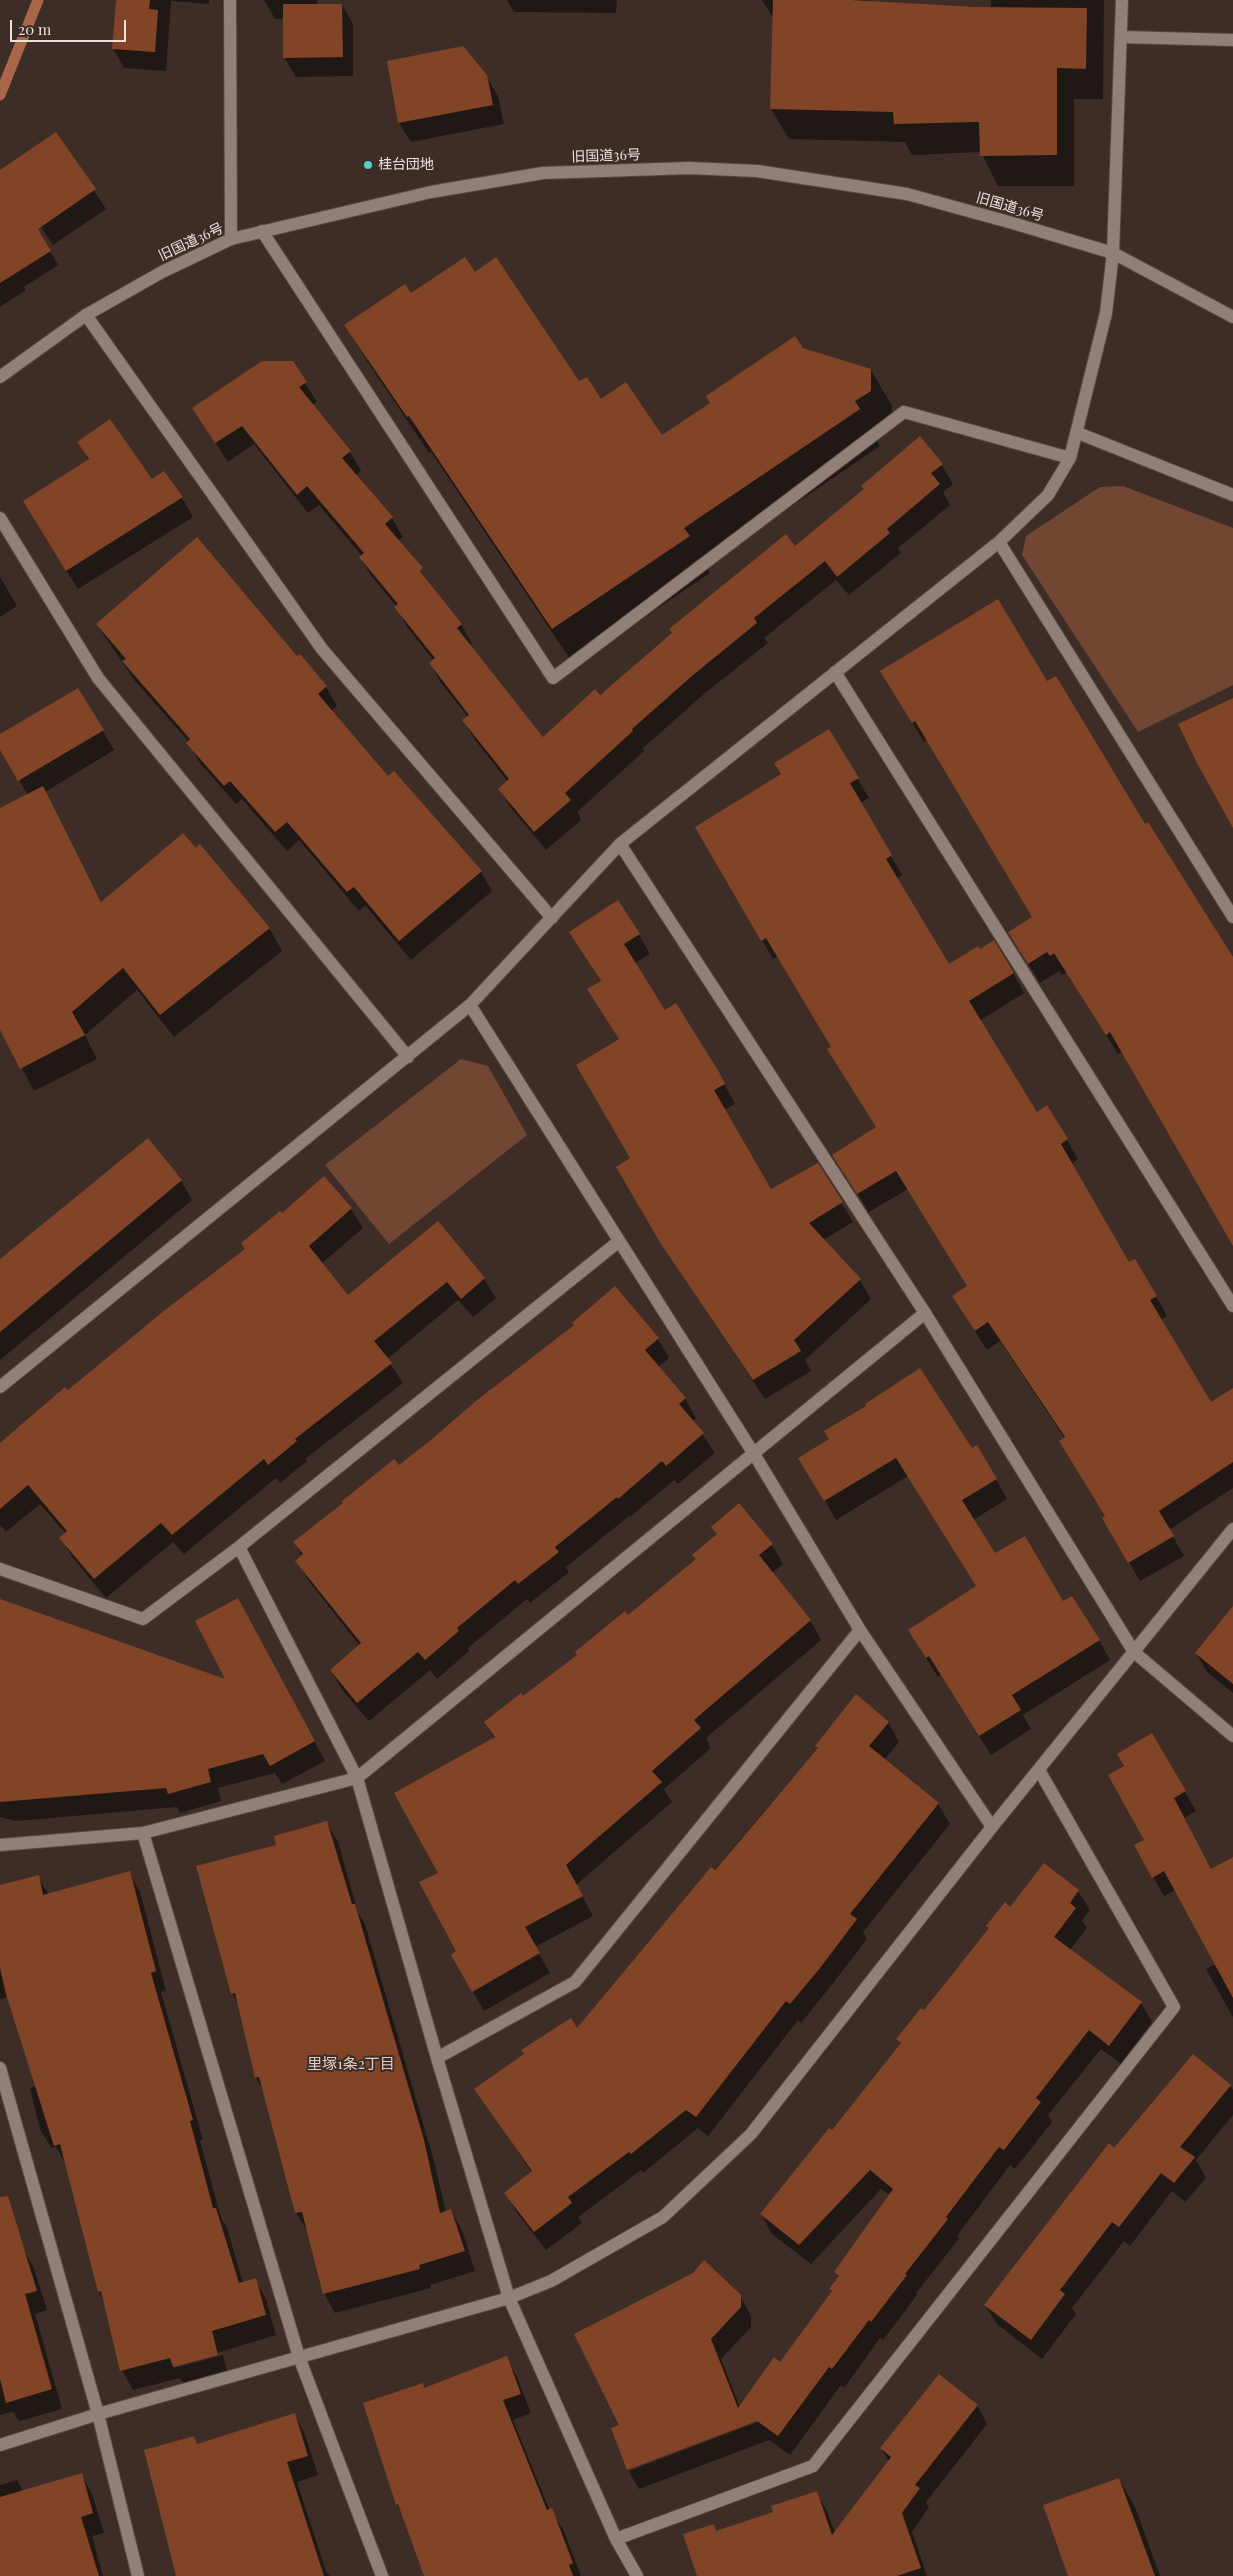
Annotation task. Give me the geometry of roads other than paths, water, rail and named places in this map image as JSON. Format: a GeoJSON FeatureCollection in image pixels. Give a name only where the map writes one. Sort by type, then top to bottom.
{"type":"FeatureCollection","features":[{"type":"Feature","properties":{"kind":"street"},"geometry":{"type":"LineString","coordinates":[[230,0],[231,239]]}},
{"type":"Feature","properties":{"kind":"street"},"geometry":{"type":"LineString","coordinates":[[0,1387],[470,1005],[620,844],[999,542],[1048,495],[1070,458],[1078,433],[1106,313],[1113,253],[1122,0]]}},
{"type":"Feature","properties":{"kind":"street"},"geometry":{"type":"LineString","coordinates":[[1121,37],[1233,40]]}},
{"type":"Feature","properties":{"kind":"street","name":"旧国道36号"},"geometry":{"type":"LineString","coordinates":[[0,377],[86,315],[162,272],[231,239],[431,192],[543,173],[689,168],[757,171],[907,194],[1113,253],[1233,317]]}},
{"type":"Feature","properties":{"kind":"street"},"geometry":{"type":"LineString","coordinates":[[262,231],[553,678],[904,412],[1070,458]]}},
{"type":"Feature","properties":{"kind":"street"},"geometry":{"type":"LineString","coordinates":[[86,315],[322,648],[552,918]]}},
{"type":"Feature","properties":{"kind":"street"},"geometry":{"type":"LineString","coordinates":[[1078,433],[1233,495]]}},
{"type":"Feature","properties":{"kind":"street"},"geometry":{"type":"LineString","coordinates":[[0,518],[98,678],[408,1057]]}},
{"type":"Feature","properties":{"kind":"street"},"geometry":{"type":"LineString","coordinates":[[999,542],[1233,917]]}},
{"type":"Feature","properties":{"kind":"street"},"geometry":{"type":"LineString","coordinates":[[835,672],[1233,1306]]}},
{"type":"Feature","properties":{"kind":"street"},"geometry":{"type":"LineString","coordinates":[[620,844],[925,1313],[1134,1652],[1233,1736]]}},
{"type":"Feature","properties":{"kind":"street"},"geometry":{"type":"LineString","coordinates":[[470,1005],[618,1242],[754,1454],[860,1630],[992,1827]]}},
{"type":"Feature","properties":{"kind":"street"},"geometry":{"type":"LineString","coordinates":[[0,1569],[143,1619],[239,1547],[618,1242]]}},
{"type":"Feature","properties":{"kind":"street"},"geometry":{"type":"LineString","coordinates":[[0,1845],[144,1833],[357,1778],[925,1313]]}},
{"type":"Feature","properties":{"kind":"street"},"geometry":{"type":"LineString","coordinates":[[0,2446],[98,2414],[509,2298],[551,2281],[663,2217],[751,2134],[992,1827],[1233,1529]]}},
{"type":"Feature","properties":{"kind":"street"},"geometry":{"type":"LineString","coordinates":[[239,1547],[357,1778],[437,2058],[509,2298],[616,2539],[637,2576]]}},
{"type":"Feature","properties":{"kind":"street"},"geometry":{"type":"LineString","coordinates":[[437,2058],[575,1982],[860,1630]]}},
{"type":"Feature","properties":{"kind":"street"},"geometry":{"type":"LineString","coordinates":[[616,2539],[814,2466],[1174,2007],[1039,1770]]}},
{"type":"Feature","properties":{"kind":"street"},"geometry":{"type":"LineString","coordinates":[[144,1833],[299,2357],[382,2576]]}},
{"type":"Feature","properties":{"kind":"street"},"geometry":{"type":"LineString","coordinates":[[0,2068],[98,2414],[138,2576]]}},
{"type":"Feature","properties":{"kind":"waterway"},"geometry":{"type":"LineString","coordinates":[[0,95],[38,0]]}},
{"type":"Feature","properties":{"kind":"place","name":"桂台団地"},"geometry":{"type":"Point","coordinates":[368,165]}},
{"type":"Feature","properties":{"kind":"district","name":"里塚1条2丁目"},"geometry":{"type":"Point","coordinates":[351,2064]}}]}
